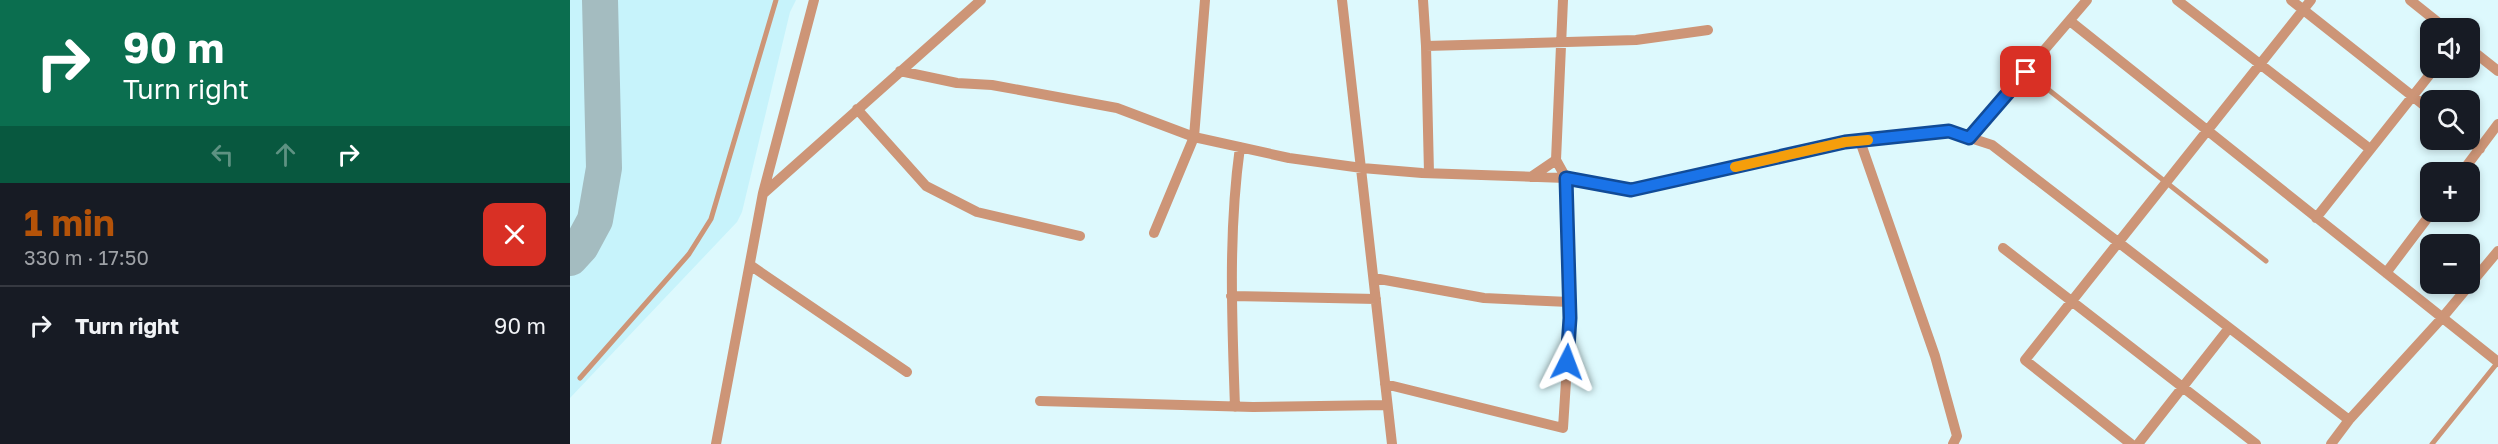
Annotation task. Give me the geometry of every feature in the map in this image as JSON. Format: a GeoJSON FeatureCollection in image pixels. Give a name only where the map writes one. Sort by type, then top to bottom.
{"type":"FeatureCollection","features":[{"type":"Feature","properties":{"kind":"street"},"geometry":{"type":"LineString","coordinates":[[716,444],[763,193],[814,0]]}},
{"type":"Feature","properties":{"kind":"street"},"geometry":{"type":"LineString","coordinates":[[763,193],[900,71],[930,48],[981,0]]}},
{"type":"Feature","properties":{"kind":"street"},"geometry":{"type":"LineString","coordinates":[[1154,233],[1194,137],[1205,0]]}},
{"type":"Feature","properties":{"kind":"street"},"geometry":{"type":"LineString","coordinates":[[1342,0],[1392,444]]}},
{"type":"Feature","properties":{"kind":"street"},"geometry":{"type":"LineString","coordinates":[[1423,0],[1429,173]]}},
{"type":"Feature","properties":{"kind":"street"},"geometry":{"type":"LineString","coordinates":[[1385,384],[1563,428],[1569,302],[1566,178],[1556,160],[1563,0]]}},
{"type":"Feature","properties":{"kind":"street"},"geometry":{"type":"LineString","coordinates":[[1969,138],[2087,0]]}},
{"type":"Feature","properties":{"kind":"street"},"geometry":{"type":"LineString","coordinates":[[2177,0],[2370,149]]}},
{"type":"Feature","properties":{"kind":"street"},"geometry":{"type":"LineString","coordinates":[[2291,0],[2420,102]]}},
{"type":"Feature","properties":{"kind":"street"},"geometry":{"type":"LineString","coordinates":[[2131,444],[2025,360],[2311,0]]}},
{"type":"Feature","properties":{"kind":"street"},"geometry":{"type":"LineString","coordinates":[[2410,0],[2432,18]]}},
{"type":"Feature","properties":{"kind":"street"},"geometry":{"type":"LineString","coordinates":[[2070,21],[2498,362]]}},
{"type":"Feature","properties":{"kind":"street"},"geometry":{"type":"LineString","coordinates":[[1426,46],[1636,40],[1708,30]]}},
{"type":"Feature","properties":{"kind":"street"},"geometry":{"type":"LineString","coordinates":[[2480,57],[2498,71]]}},
{"type":"Feature","properties":{"kind":"street"},"geometry":{"type":"LineString","coordinates":[[900,71],[957,83],[992,85],[1117,108],[1194,137],[1289,158],[1362,168],[1429,173],[1566,178],[1631,190],[1860,141],[1949,131],[1992,145],[2349,420]]}},
{"type":"Feature","properties":{"kind":"street"},"geometry":{"type":"LineString","coordinates":[[2316,218],[2427,78]]}},
{"type":"Feature","properties":{"kind":"street"},"geometry":{"type":"LineString","coordinates":[[858,109],[926,186],[977,212],[1080,236]]}},
{"type":"Feature","properties":{"kind":"street"},"geometry":{"type":"LineString","coordinates":[[2480,149],[2498,124]]}},
{"type":"Feature","properties":{"kind":"street"},"geometry":{"type":"LineString","coordinates":[[1860,141],[1935,356],[1957,436],[1953,444]]}},
{"type":"Feature","properties":{"kind":"street"},"geometry":{"type":"LineString","coordinates":[[1235,407],[1231,296],[1233,198],[1240,147]]}},
{"type":"Feature","properties":{"kind":"street"},"geometry":{"type":"LineString","coordinates":[[2470,162],[2479,150]]}},
{"type":"Feature","properties":{"kind":"street"},"geometry":{"type":"LineString","coordinates":[[1531,177],[1556,160]]}},
{"type":"Feature","properties":{"kind":"street"},"geometry":{"type":"LineString","coordinates":[[2386,273],[2424,222]]}},
{"type":"Feature","properties":{"kind":"street"},"geometry":{"type":"LineString","coordinates":[[2003,248],[2256,444]]}},
{"type":"Feature","properties":{"kind":"street"},"geometry":{"type":"LineString","coordinates":[[2331,444],[2349,420],[2442,318],[2498,251]]}},
{"type":"Feature","properties":{"kind":"street"},"geometry":{"type":"LineString","coordinates":[[750,265],[907,372]]}},
{"type":"Feature","properties":{"kind":"street"},"geometry":{"type":"LineString","coordinates":[[1374,278],[1484,298],[1569,302]]}},
{"type":"Feature","properties":{"kind":"street"},"geometry":{"type":"LineString","coordinates":[[1231,296],[1376,299]]}},
{"type":"Feature","properties":{"kind":"street"},"geometry":{"type":"LineString","coordinates":[[2138,444],[2229,328]]}},
{"type":"Feature","properties":{"kind":"street"},"geometry":{"type":"LineString","coordinates":[[1040,401],[1235,407],[1387,405]]}},
{"type":"Feature","properties":{"kind":"lane"},"geometry":{"type":"LineString","coordinates":[[580,378],[689,254],[711,219],[776,0]]}},
{"type":"Feature","properties":{"kind":"lane"},"geometry":{"type":"LineString","coordinates":[[2026,72],[2266,261]]}},
{"type":"Feature","properties":{"kind":"lane"},"geometry":{"type":"LineString","coordinates":[[2432,444],[2498,362]]}},
{"type":"Feature","properties":{"kind":"shaded area"},"geometry":{"type":"Polygon","coordinates":[[[570,0],[796,0],[790,12],[742,212],[737,222],[570,398],[570,0]]]}},
{"type":"Feature","properties":{"kind":"taxiway"},"geometry":{"type":"LineString","coordinates":[[570,258],[581,246],[595,220],[604,168],[600,0]]}},
{"type":"Feature","properties":{"kind":"slow traffic"},"geometry":{"type":"LineString","coordinates":[[1735,167],[1845,142],[1868,140]]}},
{"type":"Feature","properties":{"kind":"route"},"geometry":{"type":"LineString","coordinates":[[1567,362],[1570,318],[1566,178],[1631,190],[1845,142],[1949,131],[1969,138],[2026,72]]}}]}
